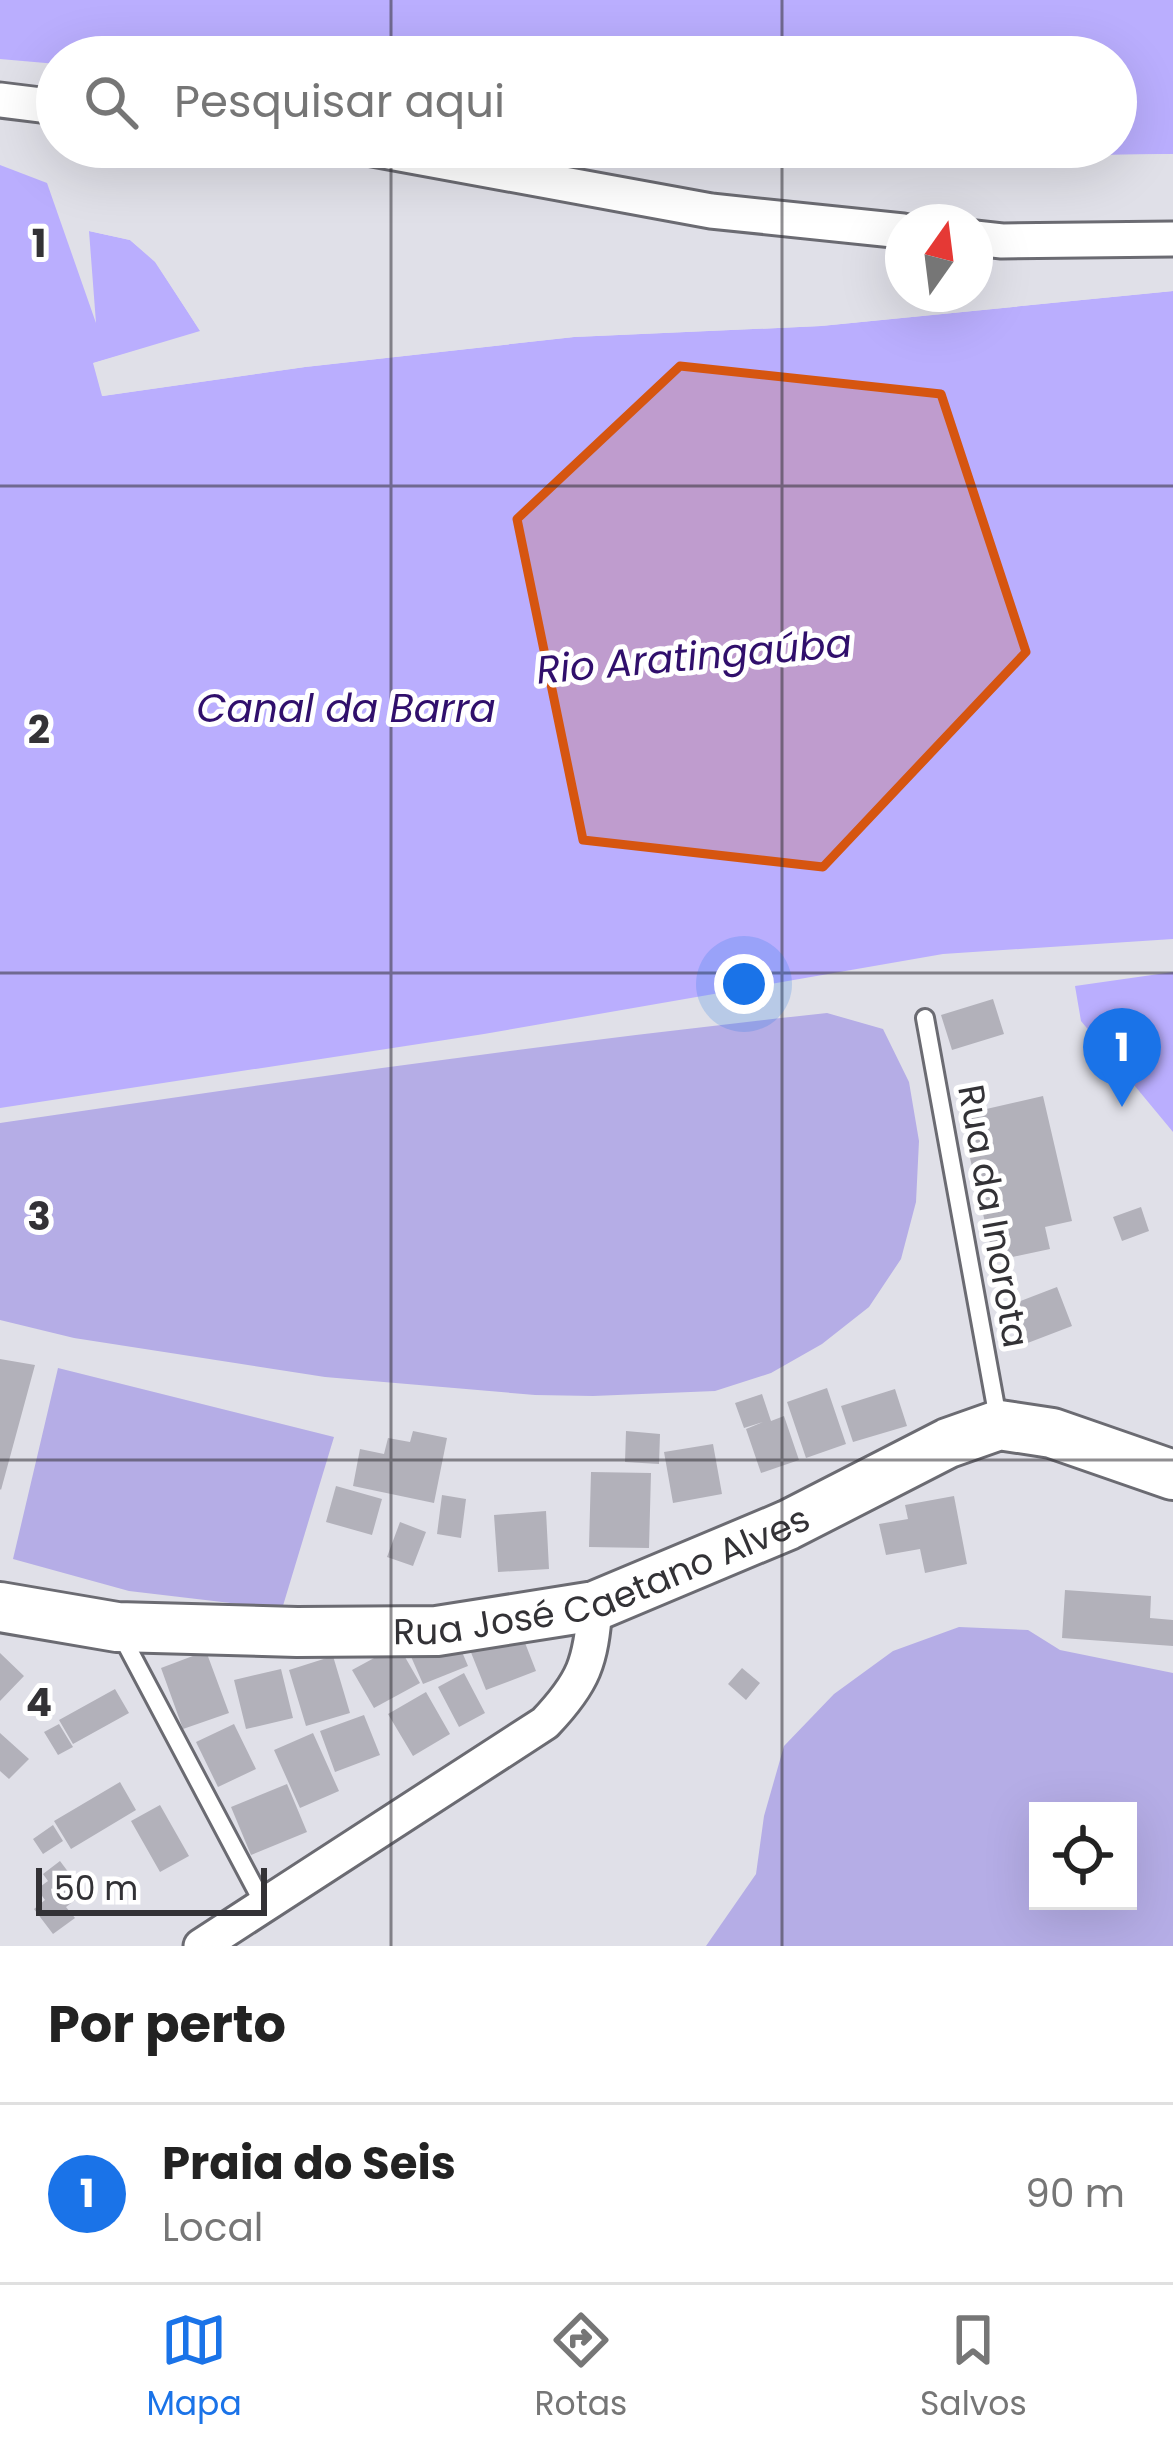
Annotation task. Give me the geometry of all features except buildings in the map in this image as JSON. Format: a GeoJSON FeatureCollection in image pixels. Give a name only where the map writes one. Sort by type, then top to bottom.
{"type":"FeatureCollection","features":[{"type":"Feature","properties":{"kind":"street"},"geometry":{"type":"LineString","coordinates":[[0,100],[36,104]]}},
{"type":"Feature","properties":{"kind":"street"},"geometry":{"type":"LineString","coordinates":[[477,168],[711,211],[885,228]]}},
{"type":"Feature","properties":{"kind":"street"},"geometry":{"type":"LineString","coordinates":[[993,240],[1173,239]]}},
{"type":"Feature","properties":{"kind":"street","name":"Rua José Caetano Alves"},"geometry":{"type":"LineString","coordinates":[[0,1607],[117,1627],[437,1630],[595,1606],[788,1525],[948,1443],[999,1425],[1052,1433],[1173,1475]]}},
{"type":"Feature","properties":{"kind":"street"},"geometry":{"type":"LineString","coordinates":[[201,1946],[545,1723],[572,1695],[592,1650],[595,1606]]}},
{"type":"Feature","properties":{"kind":"lane","name":"Rua da Inorota"},"geometry":{"type":"LineString","coordinates":[[925,1018],[999,1425]]}},
{"type":"Feature","properties":{"kind":"lane"},"geometry":{"type":"LineString","coordinates":[[117,1627],[263,1904]]}},
{"type":"Feature","properties":{"kind":"highlighted area"},"geometry":{"type":"Polygon","coordinates":[[[680,366],[941,394],[1026,652],[823,867],[583,840],[517,519],[680,366]]]}},
{"type":"Feature","properties":{"kind":"shaded area"},"geometry":{"type":"Polygon","coordinates":[[[827,1013],[883,1029],[909,1082],[919,1141],[916,1202],[901,1259],[869,1307],[822,1344],[771,1373],[715,1391],[535,1395],[325,1377],[74,1338],[0,1320],[0,1123],[413,1064],[827,1013]]]}},
{"type":"Feature","properties":{"kind":"shaded area"},"geometry":{"type":"Polygon","coordinates":[[[58,1368],[334,1437],[282,1609],[129,1591],[13,1559],[58,1368]]]}},
{"type":"Feature","properties":{"kind":"shaded area"},"geometry":{"type":"Polygon","coordinates":[[[959,1627],[1028,1630],[1060,1650],[1173,1673],[1173,1946],[706,1946],[756,1874],[764,1816],[784,1746],[834,1694],[893,1651],[959,1627]]]}},
{"type":"Feature","properties":{"kind":"water"},"geometry":{"type":"Polygon","coordinates":[[[0,0],[1173,0],[1173,154],[1137,154],[1137,36],[36,36],[36,62],[0,59],[0,0]]]}},
{"type":"Feature","properties":{"kind":"water","name":"Canal da Barra"},"geometry":{"type":"Polygon","coordinates":[[[0,165],[47,183],[96,323],[89,231],[130,240],[155,262],[201,332],[94,363],[103,396],[305,367],[574,337],[821,326],[1173,291],[1173,939],[943,954],[484,1034],[0,1108],[0,165]]]}},
{"type":"Feature","properties":{"kind":"water"},"geometry":{"type":"Polygon","coordinates":[[[1173,972],[1173,1132],[1081,1021],[1075,986],[1173,972]]]}},
{"type":"Feature","properties":{"kind":"pier"},"geometry":{"type":"Polygon","coordinates":[[[1137,154],[1173,154],[1173,160],[1137,160],[1137,154]]]}},
{"type":"Feature","properties":{"kind":"pier"},"geometry":{"type":"Polygon","coordinates":[[[89,225],[133,234],[159,257],[207,331],[203,337],[101,367],[107,389],[574,331],[962,312],[821,326],[574,337],[102,396],[93,363],[200,331],[155,261],[130,240],[89,231],[89,225]]]}},
{"type":"Feature","properties":{"kind":"pier"},"geometry":{"type":"Polygon","coordinates":[[[1173,285],[1173,291],[993,309],[993,303],[1173,285]]]}},
{"type":"Feature","properties":{"kind":"place","name":"Praia do Seis"},"geometry":{"type":"Point","coordinates":[1122,1107]}},
{"type":"Feature","properties":{"kind":"water label","name":"Rio Aratingaúba"},"geometry":{"type":"Point","coordinates":[694,656]}}]}
